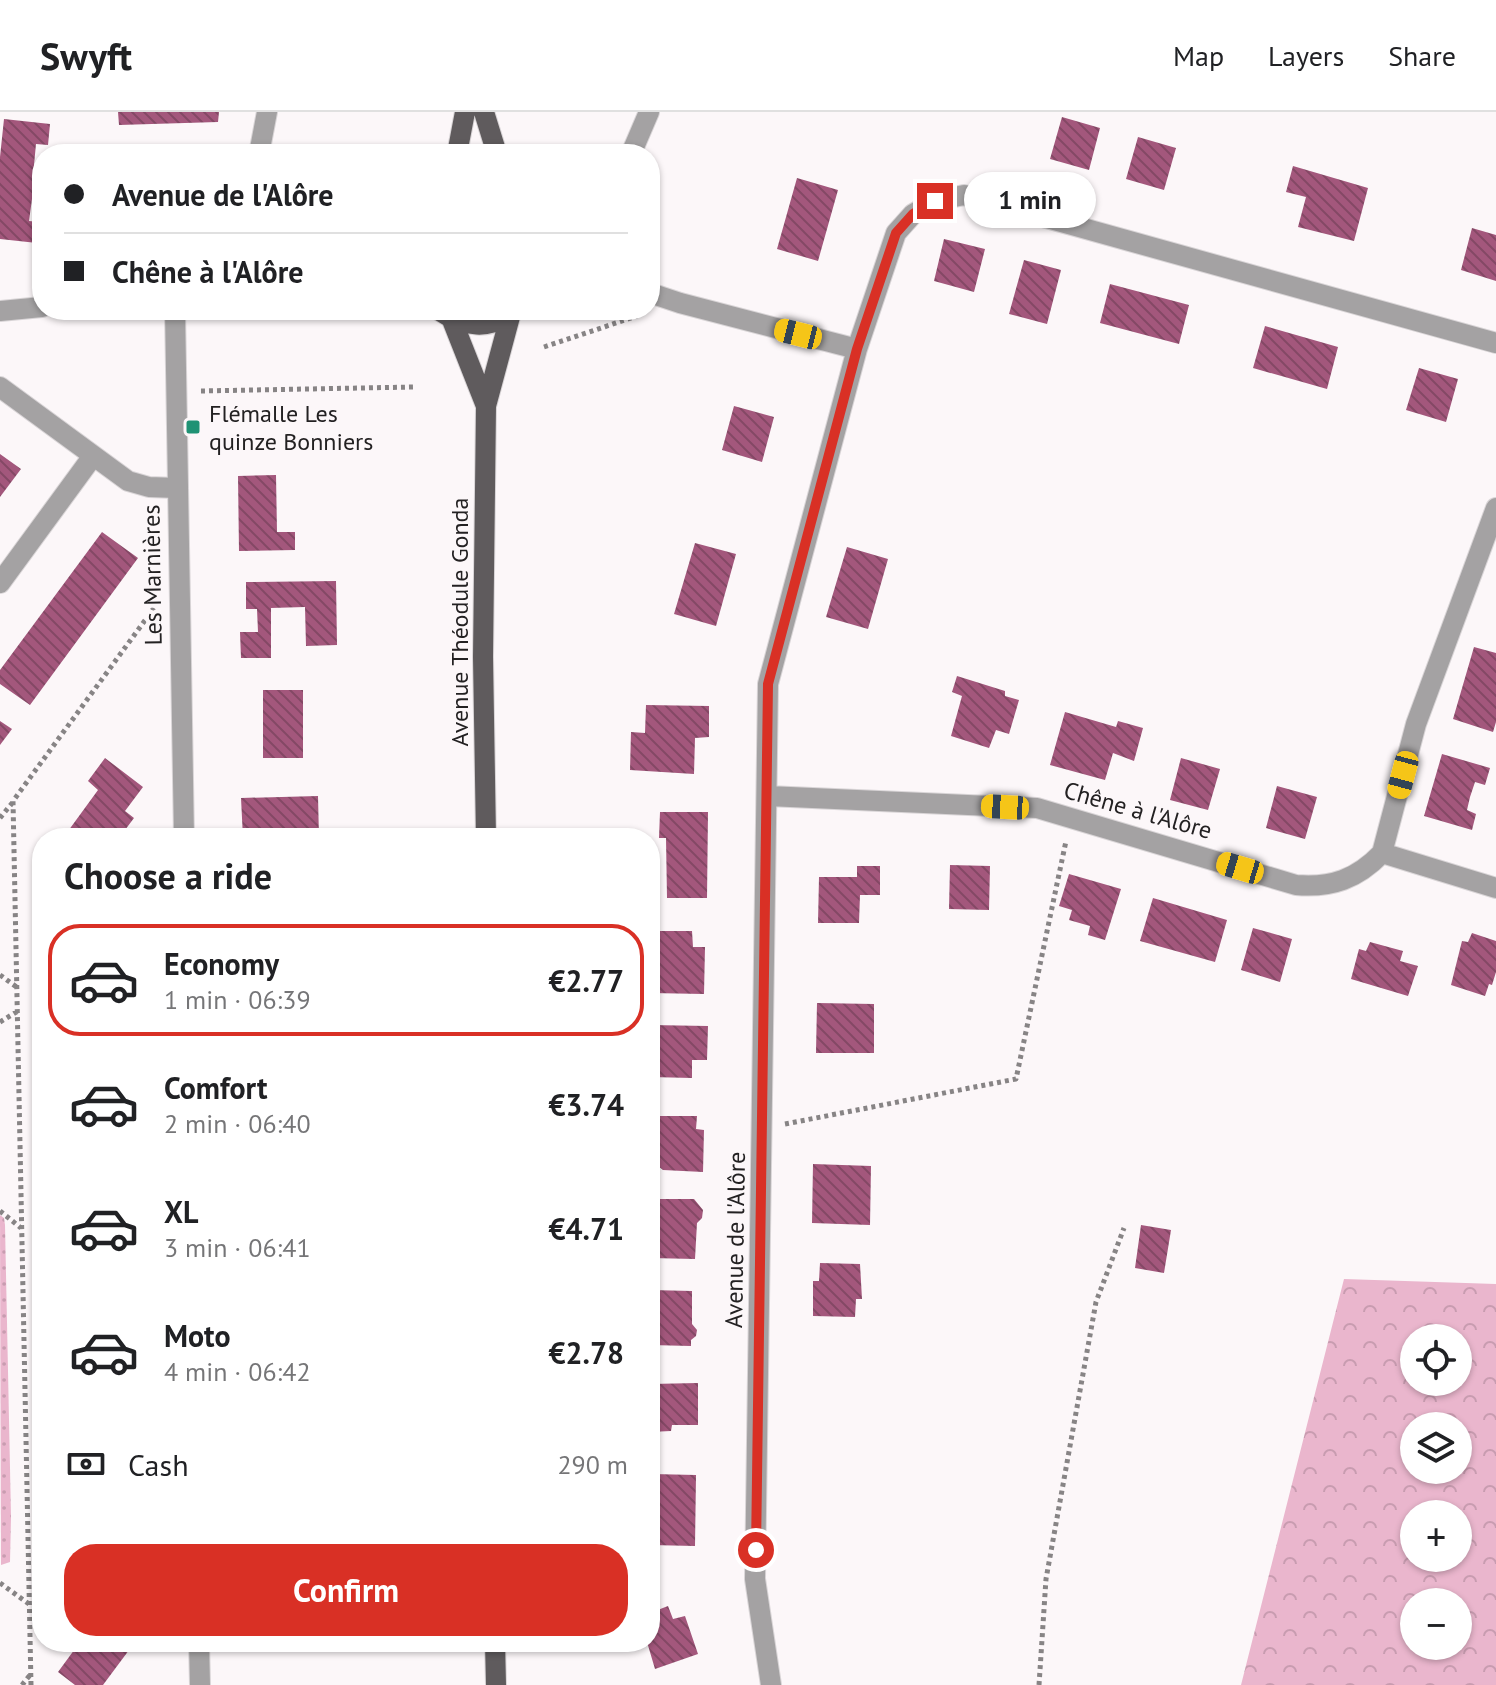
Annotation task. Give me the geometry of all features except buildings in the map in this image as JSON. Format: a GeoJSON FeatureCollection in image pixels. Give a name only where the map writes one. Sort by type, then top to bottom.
{"type":"FeatureCollection","features":[{"type":"Feature","properties":{"kind":"main road"},"geometry":{"type":"LineString","coordinates":[[459,144],[465,112]]}},
{"type":"Feature","properties":{"kind":"main road"},"geometry":{"type":"LineString","coordinates":[[484,112],[494,144]]}},
{"type":"Feature","properties":{"kind":"main road","name":"Avenue Théodule Gonda"},"geometry":{"type":"LineString","coordinates":[[447,320],[486,406]]}},
{"type":"Feature","properties":{"kind":"main road"},"geometry":{"type":"LineString","coordinates":[[456,320],[468,325],[483,325],[495,320]]}},
{"type":"Feature","properties":{"kind":"main road","name":"Avenue Théodule Gonda"},"geometry":{"type":"LineString","coordinates":[[486,828],[483,657],[486,406],[511,320]]}},
{"type":"Feature","properties":{"kind":"main road"},"geometry":{"type":"LineString","coordinates":[[495,1652],[496,1685]]}},
{"type":"Feature","properties":{"kind":"street"},"geometry":{"type":"LineString","coordinates":[[261,144],[267,112]]}},
{"type":"Feature","properties":{"kind":"street"},"geometry":{"type":"LineString","coordinates":[[635,144],[649,112]]}},
{"type":"Feature","properties":{"kind":"street"},"geometry":{"type":"LineString","coordinates":[[768,796],[768,684],[857,349],[896,233],[913,214],[935,201],[964,195],[1496,343]]}},
{"type":"Feature","properties":{"kind":"street"},"geometry":{"type":"LineString","coordinates":[[660,296],[857,349]]}},
{"type":"Feature","properties":{"kind":"street"},"geometry":{"type":"LineString","coordinates":[[0,311],[32,308]]}},
{"type":"Feature","properties":{"kind":"street","name":"Les Marnières"},"geometry":{"type":"LineString","coordinates":[[175,320],[184,828]]}},
{"type":"Feature","properties":{"kind":"street"},"geometry":{"type":"LineString","coordinates":[[0,387],[128,481],[149,487],[176,488]]}},
{"type":"Feature","properties":{"kind":"street"},"geometry":{"type":"LineString","coordinates":[[0,583],[93,456]]}},
{"type":"Feature","properties":{"kind":"street"},"geometry":{"type":"LineString","coordinates":[[1496,508],[1416,724],[1382,853],[1496,888]]}},
{"type":"Feature","properties":{"kind":"street","name":"Chêne à l'Alôre"},"geometry":{"type":"LineString","coordinates":[[768,796],[1037,808],[1296,885],[1318,887],[1338,883],[1368,868],[1382,853]]}},
{"type":"Feature","properties":{"kind":"street","name":"Avenue de l'Alôre"},"geometry":{"type":"LineString","coordinates":[[768,796],[755,1579],[771,1685]]}},
{"type":"Feature","properties":{"kind":"street"},"geometry":{"type":"LineString","coordinates":[[199,1652],[200,1685]]}},
{"type":"Feature","properties":{"kind":"path"},"geometry":{"type":"LineString","coordinates":[[544,347],[627,320]]}},
{"type":"Feature","properties":{"kind":"path"},"geometry":{"type":"LineString","coordinates":[[176,391],[413,387]]}},
{"type":"Feature","properties":{"kind":"path"},"geometry":{"type":"LineString","coordinates":[[0,818],[179,576]]}},
{"type":"Feature","properties":{"kind":"path"},"geometry":{"type":"LineString","coordinates":[[13,801],[31,1685]]}},
{"type":"Feature","properties":{"kind":"path"},"geometry":{"type":"LineString","coordinates":[[763,1128],[1016,1079],[1071,817]]}},
{"type":"Feature","properties":{"kind":"path"},"geometry":{"type":"LineString","coordinates":[[0,975],[18,988]]}},
{"type":"Feature","properties":{"kind":"path"},"geometry":{"type":"LineString","coordinates":[[0,1022],[18,1011]]}},
{"type":"Feature","properties":{"kind":"path"},"geometry":{"type":"LineString","coordinates":[[0,1211],[22,1229]]}},
{"type":"Feature","properties":{"kind":"path"},"geometry":{"type":"LineString","coordinates":[[1039,1685],[1046,1579],[1096,1302],[1124,1228]]}},
{"type":"Feature","properties":{"kind":"path"},"geometry":{"type":"LineString","coordinates":[[0,1583],[30,1604]]}},
{"type":"Feature","properties":{"kind":"path"},"geometry":{"type":"LineString","coordinates":[[22,1685],[30,1674]]}},
{"type":"Feature","properties":{"kind":"green space"},"geometry":{"type":"Polygon","coordinates":[[[0,1215],[5,1225],[11,1517],[10,1562],[1,1565],[0,1215]]]}},
{"type":"Feature","properties":{"kind":"green space"},"geometry":{"type":"Polygon","coordinates":[[[1344,1279],[1496,1284],[1496,1685],[1241,1685],[1344,1279]]]}},
{"type":"Feature","properties":{"kind":"place","name":"Flémalle Les quinze Bonniers"},"geometry":{"type":"Point","coordinates":[193,427]}},
{"type":"Feature","properties":{"kind":"route"},"geometry":{"type":"LineString","coordinates":[[756,1550],[768,684],[857,349],[896,233],[913,214],[935,201]]}}]}
